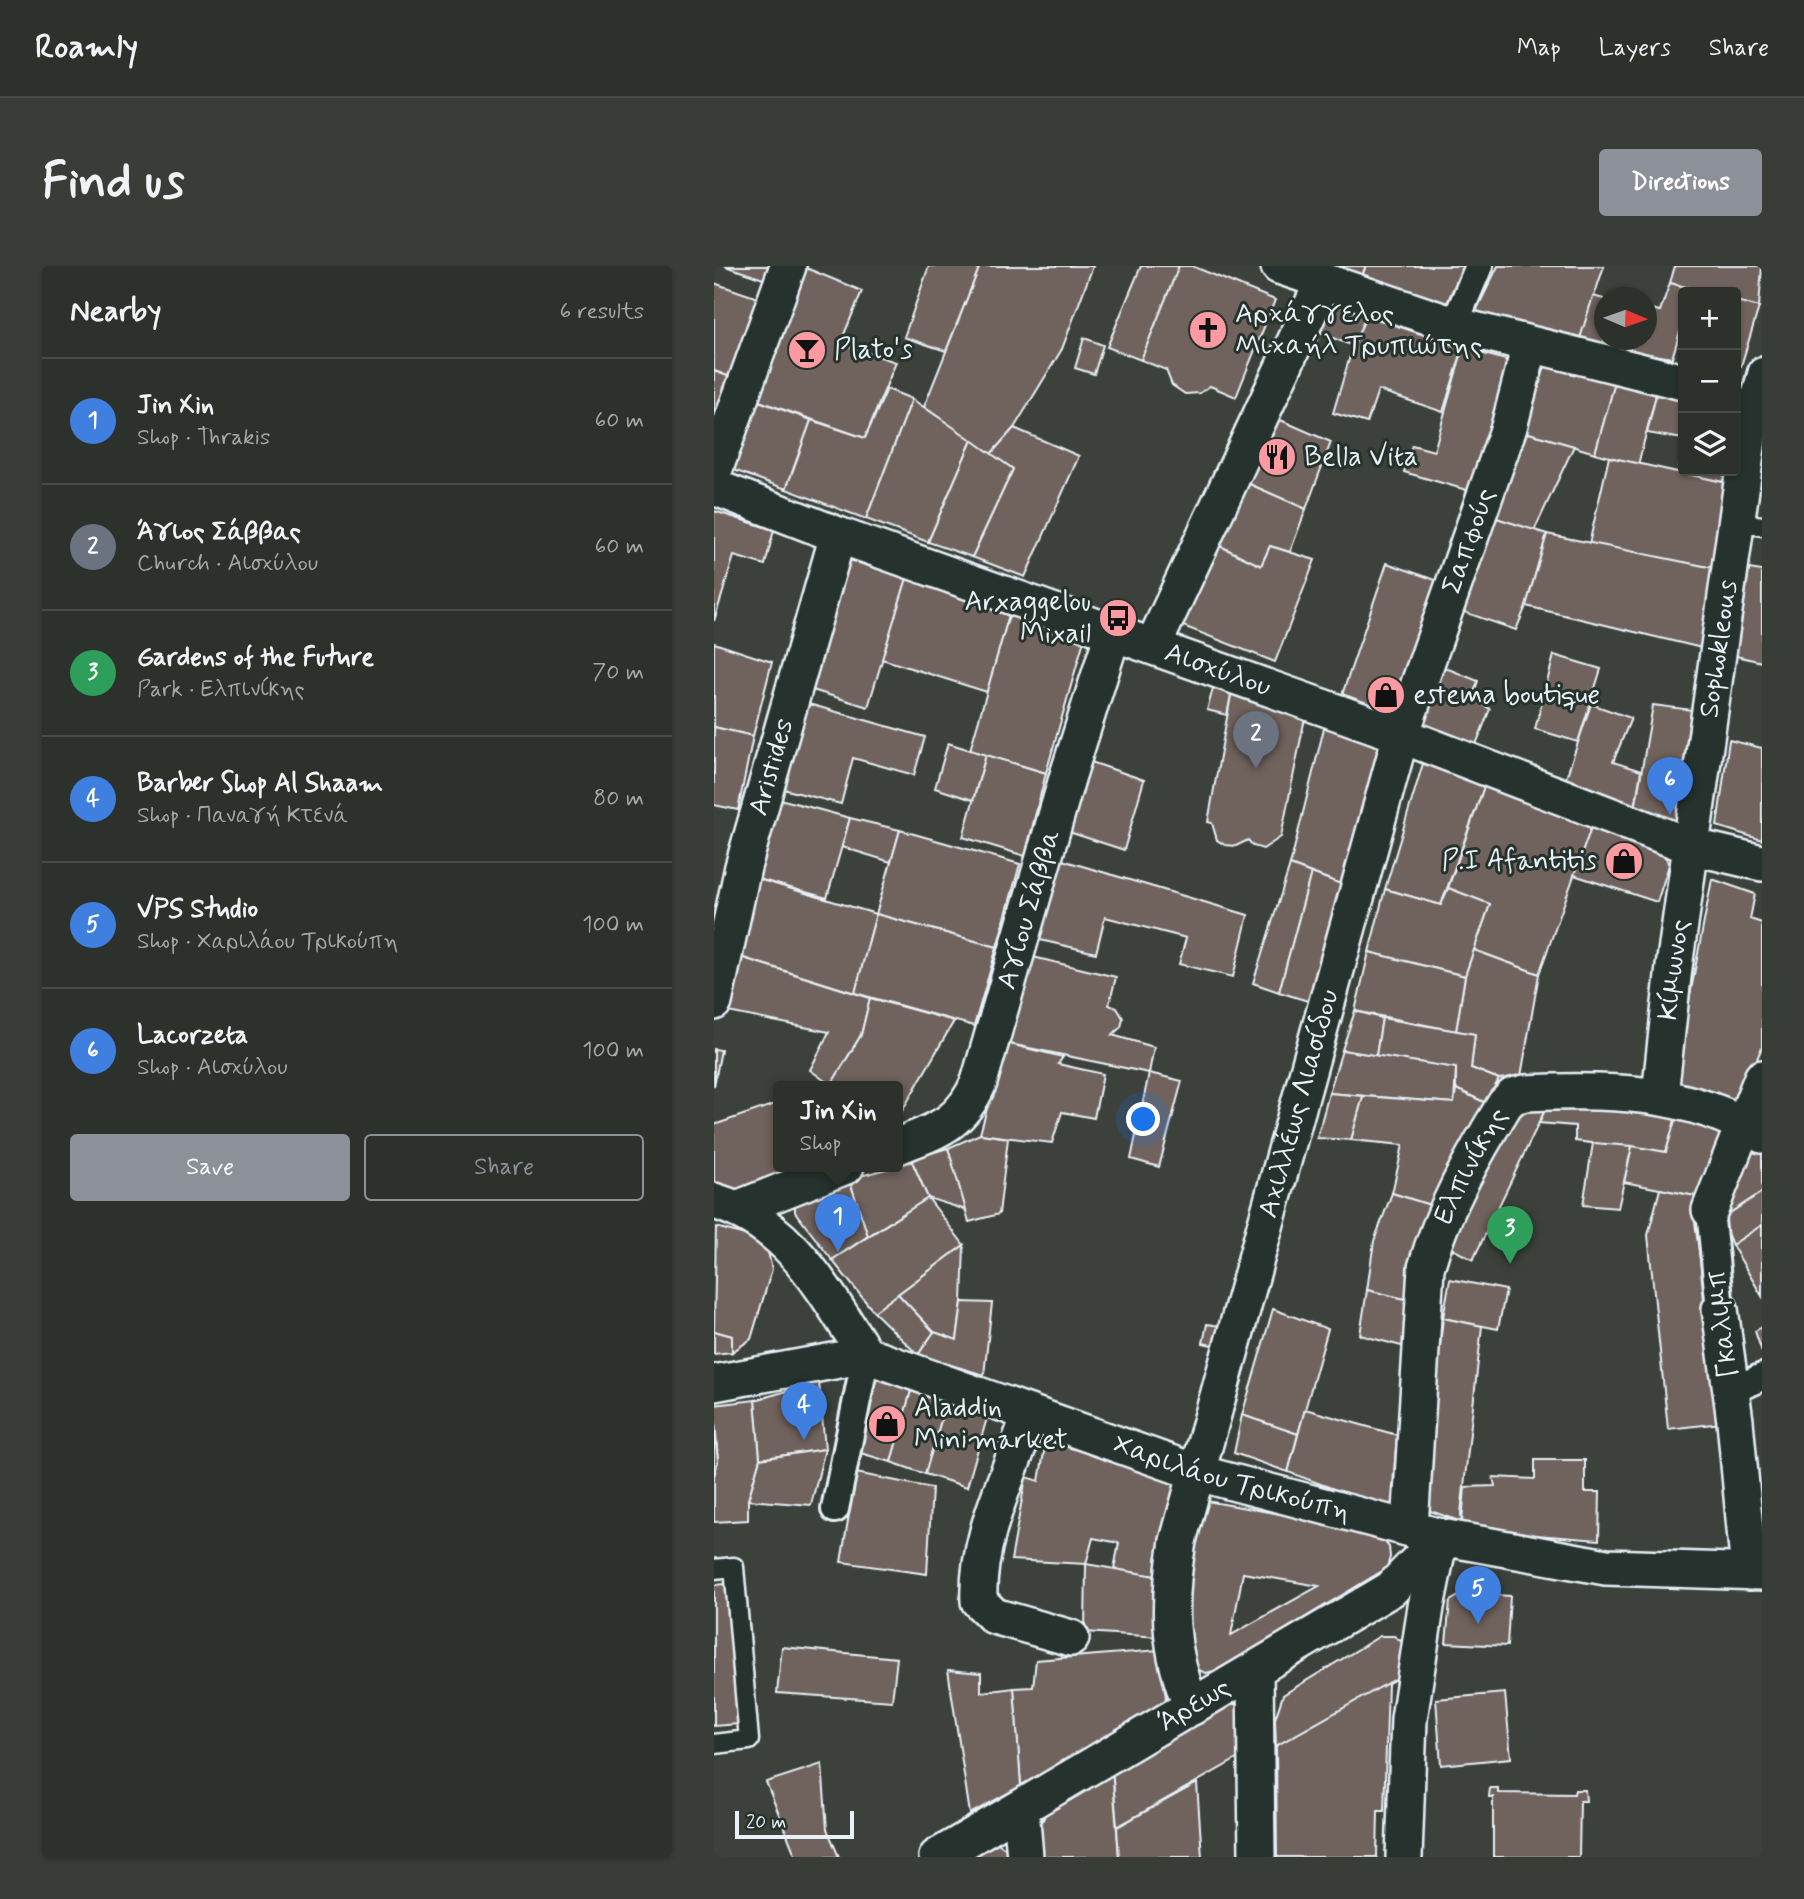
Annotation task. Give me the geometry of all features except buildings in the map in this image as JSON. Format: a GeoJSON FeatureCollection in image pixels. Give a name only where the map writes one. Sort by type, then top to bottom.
{"type":"FeatureCollection","features":[{"type":"Feature","properties":{"kind":"street"},"geometry":{"type":"LineString","coordinates":[[714,471],[788,266]]}},
{"type":"Feature","properties":{"kind":"street"},"geometry":{"type":"LineString","coordinates":[[1279,266],[1454,325],[1678,381]]}},
{"type":"Feature","properties":{"kind":"street"},"geometry":{"type":"LineString","coordinates":[[1454,325],[1479,266]]}},
{"type":"Feature","properties":{"kind":"street"},"geometry":{"type":"LineString","coordinates":[[1153,646],[1323,282]]}},
{"type":"Feature","properties":{"kind":"street","name":"Σαπφούς"},"geometry":{"type":"LineString","coordinates":[[1401,735],[1509,427],[1530,345]]}},
{"type":"Feature","properties":{"kind":"street","name":"Sophokleous"},"geometry":{"type":"LineString","coordinates":[[1690,846],[1749,524],[1750,405],[1762,371]]}},
{"type":"Feature","properties":{"kind":"street","name":"Αισχύλου"},"geometry":{"type":"LineString","coordinates":[[714,488],[838,535],[1401,735],[1690,846],[1762,863]]}},
{"type":"Feature","properties":{"kind":"street","name":"Aristides"},"geometry":{"type":"LineString","coordinates":[[714,1002],[743,867],[838,535]]}},
{"type":"Feature","properties":{"kind":"street","name":"Αγίου Σάββα"},"geometry":{"type":"LineString","coordinates":[[903,1144],[935,1132],[959,1117],[969,1104],[979,1082],[1064,789],[1113,633]]}},
{"type":"Feature","properties":{"kind":"street","name":"Αχιλλέως Λιασίδου"},"geometry":{"type":"LineString","coordinates":[[1192,1707],[1178,1675],[1174,1656],[1169,1592],[1178,1541],[1401,735]]}},
{"type":"Feature","properties":{"kind":"street","name":"Κίμωνος"},"geometry":{"type":"LineString","coordinates":[[1660,1095],[1690,846]]}},
{"type":"Feature","properties":{"kind":"street","name":"Γκαλιμπ"},"geometry":{"type":"LineString","coordinates":[[1755,1572],[1720,1309],[1710,1210],[1753,1129],[1762,1078]]}},
{"type":"Feature","properties":{"kind":"street","name":"Ελπινίκης"},"geometry":{"type":"LineString","coordinates":[[1404,1857],[1409,1718],[1422,1630],[1425,1532],[1412,1476],[1426,1268],[1433,1244],[1505,1104],[1513,1096],[1525,1093],[1660,1095],[1753,1129]]}},
{"type":"Feature","properties":{"kind":"street"},"geometry":{"type":"LineString","coordinates":[[727,1204],[827,1172]]}},
{"type":"Feature","properties":{"kind":"street"},"geometry":{"type":"LineString","coordinates":[[727,1204],[784,1238],[866,1355],[835,1509]]}},
{"type":"Feature","properties":{"kind":"street"},"geometry":{"type":"LineString","coordinates":[[714,1383],[866,1355]]}},
{"type":"Feature","properties":{"kind":"street","name":"Χαριλάου Τρικούπη"},"geometry":{"type":"LineString","coordinates":[[866,1355],[1198,1473],[1425,1532],[1606,1567],[1755,1572]]}},
{"type":"Feature","properties":{"kind":"street"},"geometry":{"type":"LineString","coordinates":[[1731,1391],[1762,1377]]}},
{"type":"Feature","properties":{"kind":"street"},"geometry":{"type":"LineString","coordinates":[[1031,1414],[985,1538],[978,1576],[979,1601],[994,1616],[1071,1638]]}},
{"type":"Feature","properties":{"kind":"street","name":"Άρεως"},"geometry":{"type":"LineString","coordinates":[[937,1857],[1391,1590],[1425,1532]]}},
{"type":"Feature","properties":{"kind":"street"},"geometry":{"type":"LineString","coordinates":[[1255,1670],[1257,1857]]}},
{"type":"Feature","properties":{"kind":"street"},"geometry":{"type":"LineString","coordinates":[[1021,1809],[1025,1857]]}},
{"type":"Feature","properties":{"kind":"lane"},"geometry":{"type":"LineString","coordinates":[[714,1569],[734,1567],[749,1740],[714,1744]]}},
{"type":"Feature","properties":{"kind":"place","name":"Αρχάγγελος Μιχαήλ Τρυπιώτης"},"geometry":{"type":"Point","coordinates":[1208,330]}},
{"type":"Feature","properties":{"kind":"place","name":"Plato's"},"geometry":{"type":"Point","coordinates":[807,350]}},
{"type":"Feature","properties":{"kind":"place","name":"Bella Vita"},"geometry":{"type":"Point","coordinates":[1277,457]}},
{"type":"Feature","properties":{"kind":"place","name":"Arxaggelou Mixail"},"geometry":{"type":"Point","coordinates":[1118,618]}},
{"type":"Feature","properties":{"kind":"place","name":"estema boutique"},"geometry":{"type":"Point","coordinates":[1386,695]}},
{"type":"Feature","properties":{"kind":"place","name":"Άγιος Σάββας"},"geometry":{"type":"Point","coordinates":[1256,769]}},
{"type":"Feature","properties":{"kind":"place","name":"Lacorzeta"},"geometry":{"type":"Point","coordinates":[1670,815]}},
{"type":"Feature","properties":{"kind":"place","name":"P.I Afantitis"},"geometry":{"type":"Point","coordinates":[1624,861]}},
{"type":"Feature","properties":{"kind":"place","name":"Jin Xin"},"geometry":{"type":"Point","coordinates":[838,1252]}},
{"type":"Feature","properties":{"kind":"place","name":"Gardens of the Future"},"geometry":{"type":"Point","coordinates":[1510,1264]}},
{"type":"Feature","properties":{"kind":"place","name":"Aladdin Minimarket"},"geometry":{"type":"Point","coordinates":[887,1424]}},
{"type":"Feature","properties":{"kind":"place","name":"Barber Shop Al Shaam"},"geometry":{"type":"Point","coordinates":[804,1440]}},
{"type":"Feature","properties":{"kind":"place","name":"VPS Studio"},"geometry":{"type":"Point","coordinates":[1478,1624]}}]}
